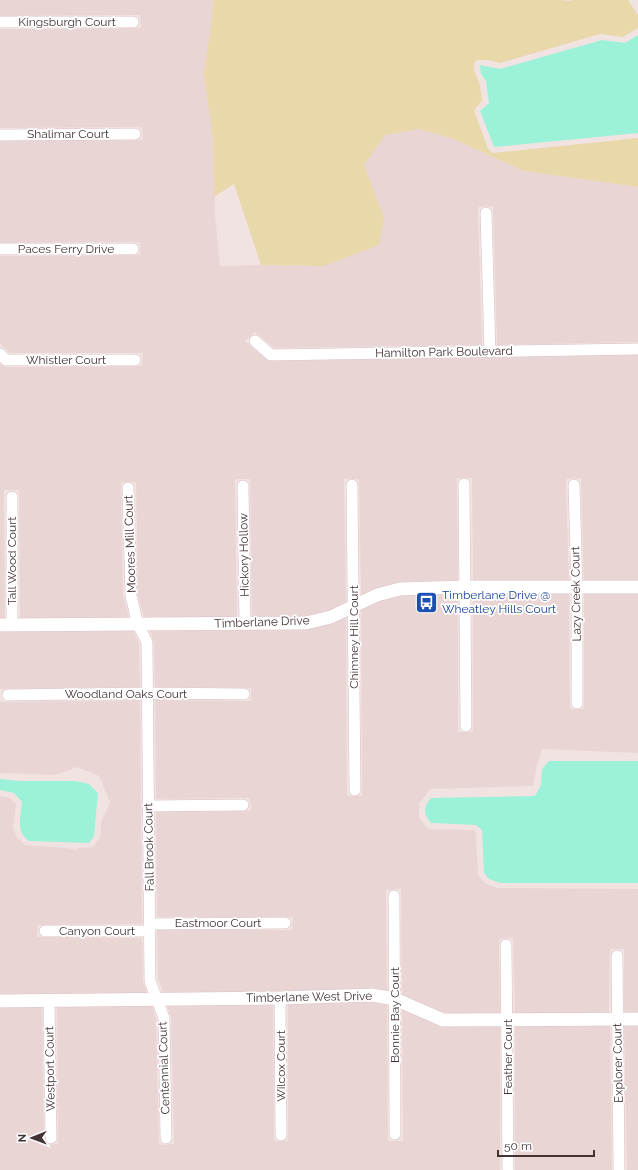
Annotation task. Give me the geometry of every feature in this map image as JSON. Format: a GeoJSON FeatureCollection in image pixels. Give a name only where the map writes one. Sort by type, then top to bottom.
{"type":"FeatureCollection","features":[{"type":"Feature","properties":{"kind":"street","name":"Kingsburgh Court"},"geometry":{"type":"LineString","coordinates":[[0,22],[133,22]]}},
{"type":"Feature","properties":{"kind":"street","name":"Shalimar Court"},"geometry":{"type":"LineString","coordinates":[[0,135],[135,134]]}},
{"type":"Feature","properties":{"kind":"street"},"geometry":{"type":"LineString","coordinates":[[486,213],[490,352]]}},
{"type":"Feature","properties":{"kind":"street","name":"Paces Ferry Drive"},"geometry":{"type":"LineString","coordinates":[[0,250],[133,249]]}},
{"type":"Feature","properties":{"kind":"street","name":"Hamilton Park Boulevard"},"geometry":{"type":"LineString","coordinates":[[255,341],[271,354],[638,349]]}},
{"type":"Feature","properties":{"kind":"street","name":"Whistler Court"},"geometry":{"type":"LineString","coordinates":[[0,354],[6,360],[135,360]]}},
{"type":"Feature","properties":{"kind":"street"},"geometry":{"type":"LineString","coordinates":[[464,484],[466,726]]}},
{"type":"Feature","properties":{"kind":"street","name":"Chimney Hill Court"},"geometry":{"type":"LineString","coordinates":[[352,485],[355,790]]}},
{"type":"Feature","properties":{"kind":"street","name":"Lazy Creek Court"},"geometry":{"type":"LineString","coordinates":[[574,485],[577,588],[577,703]]}},
{"type":"Feature","properties":{"kind":"street","name":"Hickory Hollow"},"geometry":{"type":"LineString","coordinates":[[243,486],[245,624]]}},
{"type":"Feature","properties":{"kind":"street","name":"Moores Mill Court"},"geometry":{"type":"LineString","coordinates":[[128,488],[130,596],[138,625],[147,642],[147,693]]}},
{"type":"Feature","properties":{"kind":"street","name":"Tall Wood Court"},"geometry":{"type":"LineString","coordinates":[[6,625],[12,497]]}},
{"type":"Feature","properties":{"kind":"street","name":"Timberlane Drive"},"geometry":{"type":"LineString","coordinates":[[6,625],[306,623],[331,617],[377,595],[400,588],[638,588]]}},
{"type":"Feature","properties":{"kind":"street","name":"Woodland Oaks Court"},"geometry":{"type":"LineString","coordinates":[[8,695],[147,693],[244,694]]}},
{"type":"Feature","properties":{"kind":"street","name":"Fall Brook Court"},"geometry":{"type":"LineString","coordinates":[[147,693],[150,981],[157,999]]}},
{"type":"Feature","properties":{"kind":"street"},"geometry":{"type":"LineString","coordinates":[[148,806],[243,805]]}},
{"type":"Feature","properties":{"kind":"street","name":"Bonnie Bay Court"},"geometry":{"type":"LineString","coordinates":[[394,896],[395,1134]]}},
{"type":"Feature","properties":{"kind":"street","name":"Eastmoor Court"},"geometry":{"type":"LineString","coordinates":[[150,927],[285,923]]}},
{"type":"Feature","properties":{"kind":"street","name":"Canyon Court"},"geometry":{"type":"LineString","coordinates":[[45,931],[150,927]]}},
{"type":"Feature","properties":{"kind":"street","name":"Feather Court"},"geometry":{"type":"LineString","coordinates":[[506,945],[508,1020],[508,1170]]}},
{"type":"Feature","properties":{"kind":"street","name":"Explorer Court"},"geometry":{"type":"LineString","coordinates":[[617,956],[619,1170]]}},
{"type":"Feature","properties":{"kind":"street","name":"Timberlane West Drive"},"geometry":{"type":"LineString","coordinates":[[0,1001],[280,998],[372,995],[395,999],[444,1020],[638,1019]]}},
{"type":"Feature","properties":{"kind":"street","name":"Wilcox Court"},"geometry":{"type":"LineString","coordinates":[[280,998],[281,1135]]}},
{"type":"Feature","properties":{"kind":"street","name":"Centennial Court"},"geometry":{"type":"LineString","coordinates":[[157,999],[164,1018],[166,1138]]}},
{"type":"Feature","properties":{"kind":"street","name":"Westport Court"},"geometry":{"type":"LineString","coordinates":[[49,1000],[51,1138]]}},
{"type":"Feature","properties":{"kind":"shaded area"},"geometry":{"type":"Polygon","coordinates":[[[0,0],[213,0],[213,139],[215,216],[220,266],[324,266],[364,165],[384,135],[419,129],[451,138],[524,171],[638,187],[638,342],[497,345],[493,206],[478,207],[482,345],[274,348],[255,332],[245,341],[266,359],[271,361],[638,355],[638,581],[584,581],[581,478],[566,479],[569,581],[473,580],[472,478],[457,478],[458,580],[400,582],[374,589],[361,595],[359,479],[344,479],[346,602],[328,611],[305,616],[252,617],[250,479],[235,479],[237,617],[144,618],[138,595],[136,482],[121,482],[123,596],[129,618],[20,618],[19,490],[4,490],[5,618],[0,618],[0,364],[6,367],[142,366],[143,353],[10,353],[0,343],[0,256],[140,255],[140,242],[0,243],[0,141],[143,140],[142,127],[0,128],[0,29],[141,28],[140,15],[0,16],[0,0]]]}},
{"type":"Feature","properties":{"kind":"shaded area"},"geometry":{"type":"Polygon","coordinates":[[[213,0],[628,0],[638,15],[638,28],[623,37],[600,34],[500,63],[488,60],[477,60],[474,69],[480,85],[482,101],[474,110],[488,149],[493,153],[638,138],[638,187],[524,171],[451,138],[419,129],[385,135],[364,165],[384,218],[379,245],[324,266],[261,265],[234,184],[214,197],[213,139],[204,73],[212,19],[213,0]]]}},
{"type":"Feature","properties":{"kind":"shaded area"},"geometry":{"type":"Polygon","coordinates":[[[638,35],[638,133],[494,147],[480,111],[489,103],[486,81],[481,74],[480,65],[500,69],[602,40],[625,43],[638,35]]]}},
{"type":"Feature","properties":{"kind":"shaded area"},"geometry":{"type":"Polygon","coordinates":[[[473,593],[569,594],[570,709],[584,709],[584,594],[638,594],[638,753],[542,749],[533,786],[430,789],[419,804],[419,817],[429,829],[474,830],[476,832],[478,875],[485,883],[497,888],[638,889],[638,1013],[624,1013],[624,949],[610,949],[609,1013],[515,1013],[513,938],[499,939],[500,1014],[445,1013],[402,995],[401,889],[386,890],[387,991],[372,989],[280,992],[163,992],[158,979],[157,930],[292,930],[293,917],[157,917],[156,812],[251,811],[250,798],[156,799],[155,700],[251,701],[251,688],[155,687],[154,642],[150,631],[306,630],[333,623],[346,617],[347,796],[362,796],[361,610],[380,601],[401,595],[458,594],[458,732],[473,732],[473,593]]]}},
{"type":"Feature","properties":{"kind":"shaded area"},"geometry":{"type":"Polygon","coordinates":[[[133,631],[139,643],[140,687],[0,689],[0,632],[133,631]]]}},
{"type":"Feature","properties":{"kind":"shaded area"},"geometry":{"type":"Polygon","coordinates":[[[140,700],[142,924],[38,925],[37,937],[142,938],[143,981],[147,993],[0,994],[0,796],[10,798],[16,804],[13,828],[17,838],[25,845],[76,850],[78,848],[93,847],[100,838],[101,823],[110,802],[99,776],[77,767],[56,775],[0,773],[0,702],[140,700]]]}},
{"type":"Feature","properties":{"kind":"shaded area"},"geometry":{"type":"Polygon","coordinates":[[[549,761],[638,761],[638,883],[500,883],[489,879],[484,873],[482,830],[476,825],[431,823],[426,817],[425,807],[431,798],[535,796],[541,785],[542,769],[549,761]]]}},
{"type":"Feature","properties":{"kind":"shaded area"},"geometry":{"type":"Polygon","coordinates":[[[0,779],[20,781],[76,781],[89,784],[98,793],[94,836],[89,843],[29,841],[22,833],[20,828],[22,802],[14,793],[0,790],[0,779]]]}},
{"type":"Feature","properties":{"kind":"shaded area"},"geometry":{"type":"Polygon","coordinates":[[[372,1002],[387,1005],[388,1141],[403,1141],[402,1010],[443,1026],[500,1027],[500,1170],[0,1170],[0,1007],[42,1007],[44,1145],[58,1144],[57,1006],[152,1006],[156,1019],[159,1145],[174,1144],[171,1017],[167,1006],[273,1005],[274,1141],[288,1141],[288,1004],[372,1002]]]}},
{"type":"Feature","properties":{"kind":"shaded area"},"geometry":{"type":"Polygon","coordinates":[[[610,1026],[612,1170],[515,1170],[515,1027],[610,1026]]]}},
{"type":"Feature","properties":{"kind":"shaded area"},"geometry":{"type":"Polygon","coordinates":[[[624,1026],[638,1026],[638,1170],[627,1170],[624,1026]]]}},
{"type":"Feature","properties":{"kind":"place","name":"Timberlane Drive @ Wheatley Hills Court"},"geometry":{"type":"Point","coordinates":[427,602]}}]}
